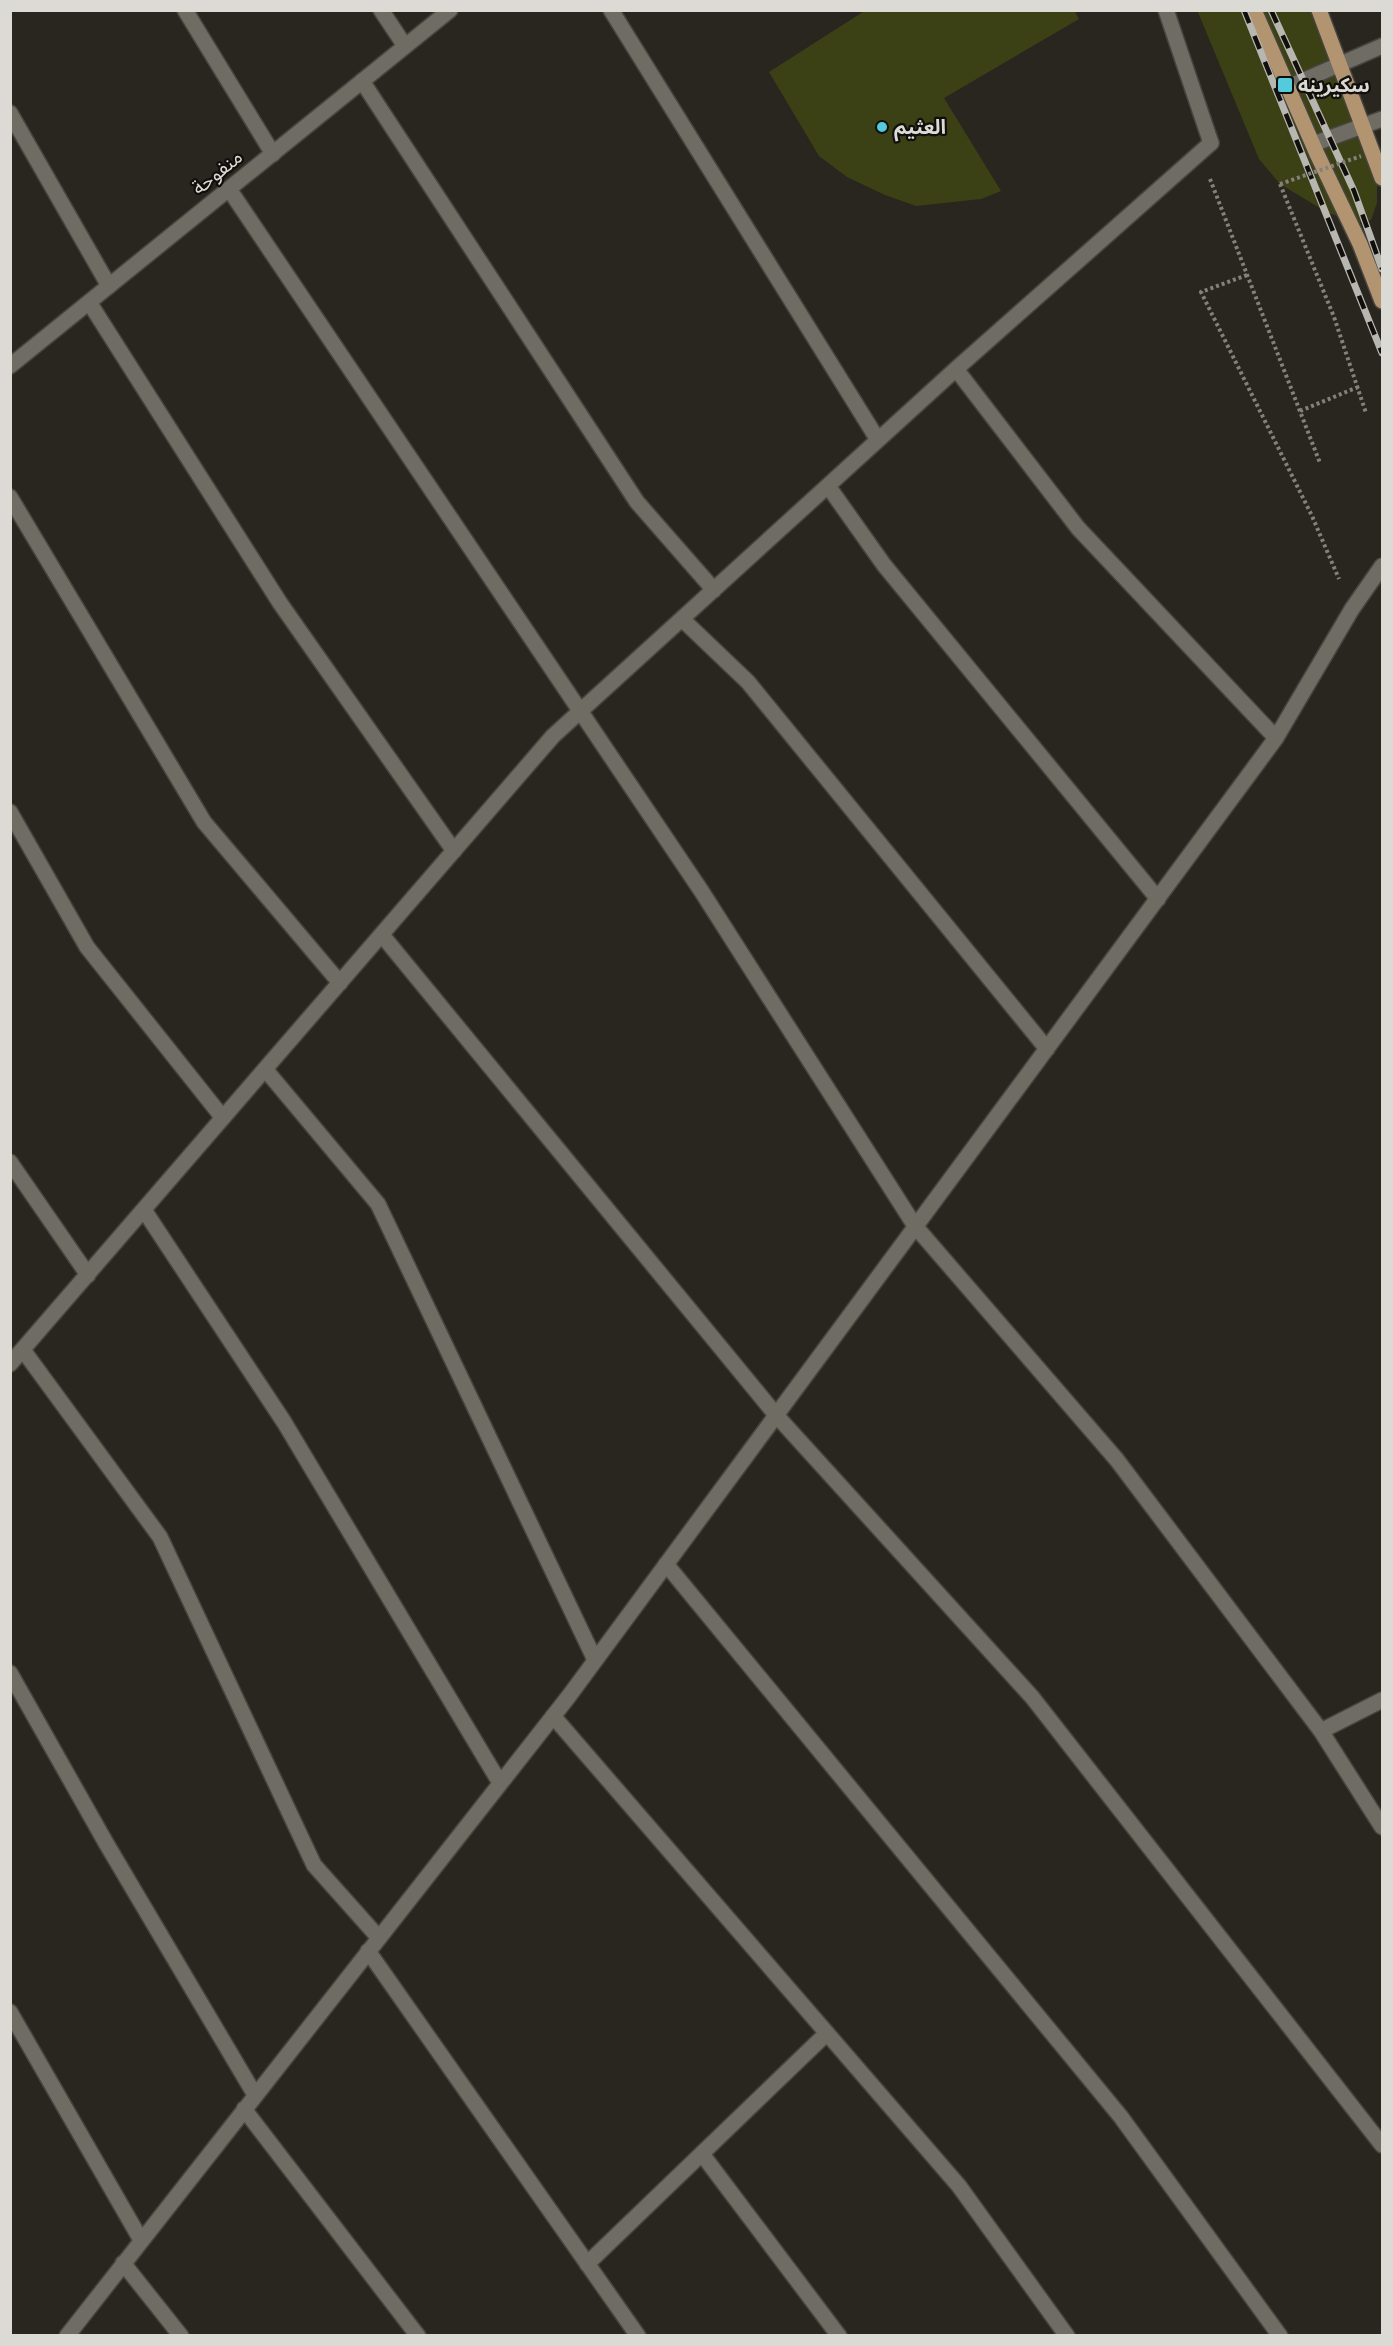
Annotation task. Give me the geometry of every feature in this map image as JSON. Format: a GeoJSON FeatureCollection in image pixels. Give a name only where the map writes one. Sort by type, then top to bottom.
{"type":"FeatureCollection","features":[{"type":"Feature","properties":{"kind":"main road"},"geometry":{"type":"LineString","coordinates":[[1254,10],[1360,244],[1383,301]]}},
{"type":"Feature","properties":{"kind":"main road"},"geometry":{"type":"LineString","coordinates":[[1319,10],[1383,178]]}},
{"type":"Feature","properties":{"kind":"street"},"geometry":{"type":"LineString","coordinates":[[185,10],[273,154]]}},
{"type":"Feature","properties":{"kind":"street"},"geometry":{"type":"LineString","coordinates":[[381,10],[405,46]]}},
{"type":"Feature","properties":{"kind":"street","name":"منفوحة"},"geometry":{"type":"LineString","coordinates":[[10,366],[450,10]]}},
{"type":"Feature","properties":{"kind":"street"},"geometry":{"type":"LineString","coordinates":[[611,10],[878,440]]}},
{"type":"Feature","properties":{"kind":"street"},"geometry":{"type":"LineString","coordinates":[[10,1364],[553,736],[956,369],[1205,148],[1166,10]]}},
{"type":"Feature","properties":{"kind":"street"},"geometry":{"type":"LineString","coordinates":[[1288,87],[1383,46]]}},
{"type":"Feature","properties":{"kind":"street"},"geometry":{"type":"LineString","coordinates":[[362,81],[637,502],[714,590]]}},
{"type":"Feature","properties":{"kind":"street"},"geometry":{"type":"LineString","coordinates":[[10,113],[109,286]]}},
{"type":"Feature","properties":{"kind":"street"},"geometry":{"type":"LineString","coordinates":[[1313,144],[1383,119]]}},
{"type":"Feature","properties":{"kind":"street"},"geometry":{"type":"LineString","coordinates":[[229,189],[702,892],[915,1227],[1117,1460],[1321,1731],[1383,1827]]}},
{"type":"Feature","properties":{"kind":"street"},"geometry":{"type":"LineString","coordinates":[[89,303],[280,603],[454,851]]}},
{"type":"Feature","properties":{"kind":"street"},"geometry":{"type":"LineString","coordinates":[[956,369],[1078,528],[1276,738]]}},
{"type":"Feature","properties":{"kind":"street"},"geometry":{"type":"LineString","coordinates":[[828,486],[884,565],[1158,899]]}},
{"type":"Feature","properties":{"kind":"street"},"geometry":{"type":"LineString","coordinates":[[10,497],[204,822],[340,983]]}},
{"type":"Feature","properties":{"kind":"street"},"geometry":{"type":"LineString","coordinates":[[67,2336],[595,1660],[1276,738],[1352,609],[1383,566]]}},
{"type":"Feature","properties":{"kind":"street"},"geometry":{"type":"LineString","coordinates":[[682,619],[748,682],[1047,1049]]}},
{"type":"Feature","properties":{"kind":"street"},"geometry":{"type":"LineString","coordinates":[[10,812],[87,947],[223,1118]]}},
{"type":"Feature","properties":{"kind":"street"},"geometry":{"type":"LineString","coordinates":[[382,935],[776,1415],[1032,1697],[1383,2145]]}},
{"type":"Feature","properties":{"kind":"street"},"geometry":{"type":"LineString","coordinates":[[265,1069],[378,1204],[595,1660]]}},
{"type":"Feature","properties":{"kind":"street"},"geometry":{"type":"LineString","coordinates":[[10,1162],[88,1275]]}},
{"type":"Feature","properties":{"kind":"street"},"geometry":{"type":"LineString","coordinates":[[144,1210],[284,1422],[500,1783]]}},
{"type":"Feature","properties":{"kind":"street"},"geometry":{"type":"LineString","coordinates":[[23,1350],[160,1537],[314,1865],[379,1938]]}},
{"type":"Feature","properties":{"kind":"street"},"geometry":{"type":"LineString","coordinates":[[666,1564],[1121,2117],[1280,2336]]}},
{"type":"Feature","properties":{"kind":"street"},"geometry":{"type":"LineString","coordinates":[[10,1673],[106,1843],[255,2095]]}},
{"type":"Feature","properties":{"kind":"street"},"geometry":{"type":"LineString","coordinates":[[1321,1731],[1383,1700]]}},
{"type":"Feature","properties":{"kind":"street"},"geometry":{"type":"LineString","coordinates":[[552,1716],[959,2186],[1067,2336]]}},
{"type":"Feature","properties":{"kind":"street"},"geometry":{"type":"LineString","coordinates":[[368,1952],[638,2336]]}},
{"type":"Feature","properties":{"kind":"street"},"geometry":{"type":"LineString","coordinates":[[10,2012],[141,2240]]}},
{"type":"Feature","properties":{"kind":"street"},"geometry":{"type":"LineString","coordinates":[[587,2264],[828,2033]]}},
{"type":"Feature","properties":{"kind":"street"},"geometry":{"type":"LineString","coordinates":[[244,2109],[418,2336]]}},
{"type":"Feature","properties":{"kind":"street"},"geometry":{"type":"LineString","coordinates":[[702,2154],[839,2336]]}},
{"type":"Feature","properties":{"kind":"street"},"geometry":{"type":"LineString","coordinates":[[123,2263],[181,2336]]}},
{"type":"Feature","properties":{"kind":"path"},"geometry":{"type":"LineString","coordinates":[[1205,148],[1247,275],[1320,463]]}},
{"type":"Feature","properties":{"kind":"path"},"geometry":{"type":"LineString","coordinates":[[1361,156],[1280,184],[1334,317],[1366,412]]}},
{"type":"Feature","properties":{"kind":"path"},"geometry":{"type":"LineString","coordinates":[[1247,275],[1201,292],[1312,516],[1352,609]]}},
{"type":"Feature","properties":{"kind":"path"},"geometry":{"type":"LineString","coordinates":[[1300,411],[1358,387]]}},
{"type":"Feature","properties":{"kind":"building","name":"العثيم"},"geometry":{"type":"Polygon","coordinates":[[[866,10],[1074,10],[1079,19],[944,98],[1001,191],[981,199],[916,206],[885,195],[847,177],[819,156],[769,72],[866,10]]]}},
{"type":"Feature","properties":{"kind":"building","name":"سكيرينه"},"geometry":{"type":"Polygon","coordinates":[[[1197,10],[1312,10],[1377,171],[1377,203],[1371,220],[1359,222],[1328,213],[1280,184],[1259,159],[1197,10]]]}},
{"type":"Feature","properties":{"kind":"railway"},"geometry":{"type":"LineString","coordinates":[[1244,10],[1382,353]]}},
{"type":"Feature","properties":{"kind":"railway"},"geometry":{"type":"LineString","coordinates":[[1271,10],[1354,191],[1382,269]]}},
{"type":"Feature","properties":{"kind":"place","name":"سكيرينه"},"geometry":{"type":"Point","coordinates":[1285,85]}},
{"type":"Feature","properties":{"kind":"place","name":"العثيم"},"geometry":{"type":"Point","coordinates":[882,127]}}]}
